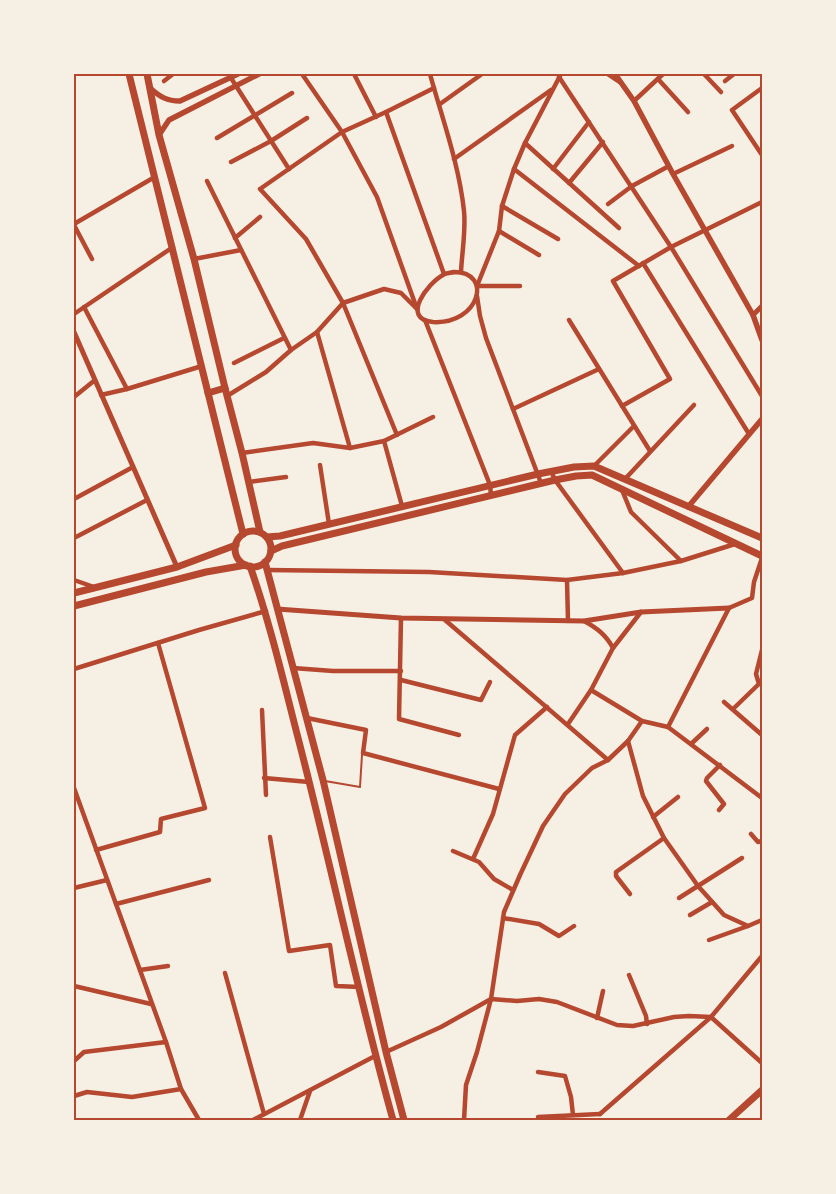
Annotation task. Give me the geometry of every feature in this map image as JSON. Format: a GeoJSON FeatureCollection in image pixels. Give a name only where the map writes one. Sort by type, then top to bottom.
{"type":"FeatureCollection","features":[{"type":"Feature","properties":{"kind":"main road"},"geometry":{"type":"LineString","coordinates":[[129,74],[153,178],[173,247],[243,534]]}},
{"type":"Feature","properties":{"kind":"main road"},"geometry":{"type":"LineString","coordinates":[[147,74],[159,135],[194,259],[260,532]]}},
{"type":"Feature","properties":{"kind":"main road"},"geometry":{"type":"LineString","coordinates":[[150,88],[160,97],[171,101],[180,101],[238,74]]}},
{"type":"Feature","properties":{"kind":"main road"},"geometry":{"type":"LineString","coordinates":[[159,135],[169,120],[259,74]]}},
{"type":"Feature","properties":{"kind":"main road"},"geometry":{"type":"LineString","coordinates":[[615,74],[634,101],[704,230],[753,315],[762,340]]}},
{"type":"Feature","properties":{"kind":"main road"},"geometry":{"type":"LineString","coordinates":[[208,392],[224,388]]}},
{"type":"Feature","properties":{"kind":"main road"},"geometry":{"type":"LineString","coordinates":[[688,507],[762,419]]}},
{"type":"Feature","properties":{"kind":"main road"},"geometry":{"type":"LineString","coordinates":[[267,537],[280,536],[551,471],[594,466],[762,538]]}},
{"type":"Feature","properties":{"kind":"main road"},"geometry":{"type":"LineString","coordinates":[[271,551],[282,546],[541,483],[592,475],[762,557]]}},
{"type":"Feature","properties":{"kind":"main road"},"geometry":{"type":"LineString","coordinates":[[402,506],[404,516]]}},
{"type":"Feature","properties":{"kind":"main road"},"geometry":{"type":"LineString","coordinates":[[392,1120],[266,611],[248,566],[236,555],[237,541],[248,531],[260,532],[267,537],[270,543],[271,551],[266,566],[323,780],[386,1052],[404,1120]]}},
{"type":"Feature","properties":{"kind":"main road"},"geometry":{"type":"LineString","coordinates":[[74,593],[202,559],[236,545]]}},
{"type":"Feature","properties":{"kind":"main road"},"geometry":{"type":"LineString","coordinates":[[202,559],[206,572]]}},
{"type":"Feature","properties":{"kind":"main road"},"geometry":{"type":"LineString","coordinates":[[74,606],[206,572],[248,566],[266,566]]}},
{"type":"Feature","properties":{"kind":"main road"},"geometry":{"type":"LineString","coordinates":[[375,1056],[386,1052]]}},
{"type":"Feature","properties":{"kind":"main road"},"geometry":{"type":"LineString","coordinates":[[729,1120],[762,1090]]}},
{"type":"Feature","properties":{"kind":"street"},"geometry":{"type":"LineString","coordinates":[[164,81],[174,74]]}},
{"type":"Feature","properties":{"kind":"street"},"geometry":{"type":"LineString","coordinates":[[302,74],[342,132],[377,197],[419,315],[425,320],[492,495]]}},
{"type":"Feature","properties":{"kind":"street"},"geometry":{"type":"LineString","coordinates":[[354,74],[376,117]]}},
{"type":"Feature","properties":{"kind":"street"},"geometry":{"type":"LineString","coordinates":[[430,74],[454,159],[464,212],[461,272]]}},
{"type":"Feature","properties":{"kind":"street"},"geometry":{"type":"LineString","coordinates":[[440,104],[482,74]]}},
{"type":"Feature","properties":{"kind":"street"},"geometry":{"type":"LineString","coordinates":[[608,74],[621,83]]}},
{"type":"Feature","properties":{"kind":"street"},"geometry":{"type":"LineString","coordinates":[[634,101],[664,74]]}},
{"type":"Feature","properties":{"kind":"street"},"geometry":{"type":"LineString","coordinates":[[704,74],[722,92]]}},
{"type":"Feature","properties":{"kind":"street"},"geometry":{"type":"LineString","coordinates":[[725,82],[734,74]]}},
{"type":"Feature","properties":{"kind":"street"},"geometry":{"type":"LineString","coordinates":[[541,483],[484,332],[477,296],[477,286],[499,231],[502,206],[514,169],[525,143],[560,75],[671,247],[762,396]]}},
{"type":"Feature","properties":{"kind":"street"},"geometry":{"type":"LineString","coordinates":[[231,78],[289,169]]}},
{"type":"Feature","properties":{"kind":"street"},"geometry":{"type":"LineString","coordinates":[[658,79],[688,112]]}},
{"type":"Feature","properties":{"kind":"street"},"geometry":{"type":"LineString","coordinates":[[397,435],[343,303],[306,239],[260,189],[342,132],[434,88]]}},
{"type":"Feature","properties":{"kind":"street"},"geometry":{"type":"LineString","coordinates":[[762,88],[732,110],[762,155]]}},
{"type":"Feature","properties":{"kind":"street"},"geometry":{"type":"LineString","coordinates":[[454,159],[552,89]]}},
{"type":"Feature","properties":{"kind":"street"},"geometry":{"type":"LineString","coordinates":[[216,138],[292,93]]}},
{"type":"Feature","properties":{"kind":"street"},"geometry":{"type":"LineString","coordinates":[[386,112],[444,274]]}},
{"type":"Feature","properties":{"kind":"street"},"geometry":{"type":"LineString","coordinates":[[231,162],[271,141],[307,118]]}},
{"type":"Feature","properties":{"kind":"street"},"geometry":{"type":"LineString","coordinates":[[553,169],[589,122]]}},
{"type":"Feature","properties":{"kind":"street"},"geometry":{"type":"LineString","coordinates":[[569,183],[603,142]]}},
{"type":"Feature","properties":{"kind":"street"},"geometry":{"type":"LineString","coordinates":[[525,143],[619,228]]}},
{"type":"Feature","properties":{"kind":"street"},"geometry":{"type":"LineString","coordinates":[[673,174],[732,146]]}},
{"type":"Feature","properties":{"kind":"street"},"geometry":{"type":"LineString","coordinates":[[608,204],[632,186],[669,166]]}},
{"type":"Feature","properties":{"kind":"street"},"geometry":{"type":"LineString","coordinates":[[514,169],[641,265],[749,434]]}},
{"type":"Feature","properties":{"kind":"street"},"geometry":{"type":"LineString","coordinates":[[92,259],[74,225],[153,178]]}},
{"type":"Feature","properties":{"kind":"street"},"geometry":{"type":"LineString","coordinates":[[207,181],[291,350]]}},
{"type":"Feature","properties":{"kind":"street"},"geometry":{"type":"LineString","coordinates":[[622,406],[670,379],[613,281],[671,247],[762,202]]}},
{"type":"Feature","properties":{"kind":"street"},"geometry":{"type":"LineString","coordinates":[[502,206],[558,239]]}},
{"type":"Feature","properties":{"kind":"street"},"geometry":{"type":"LineString","coordinates":[[234,238],[260,217]]}},
{"type":"Feature","properties":{"kind":"street"},"geometry":{"type":"LineString","coordinates":[[499,231],[539,256]]}},
{"type":"Feature","properties":{"kind":"street"},"geometry":{"type":"LineString","coordinates":[[74,314],[173,247]]}},
{"type":"Feature","properties":{"kind":"street"},"geometry":{"type":"LineString","coordinates":[[194,259],[241,250]]}},
{"type":"Feature","properties":{"kind":"street"},"geometry":{"type":"LineString","coordinates":[[417,309],[428,288],[444,274],[461,272],[472,278],[477,286]]}},
{"type":"Feature","properties":{"kind":"street"},"geometry":{"type":"LineString","coordinates":[[477,286],[520,286]]}},
{"type":"Feature","properties":{"kind":"street"},"geometry":{"type":"LineString","coordinates":[[227,396],[266,372],[291,350],[317,332],[343,303],[384,289],[401,293],[417,309]]}},
{"type":"Feature","properties":{"kind":"street"},"geometry":{"type":"LineString","coordinates":[[425,320],[444,321],[456,318],[473,306],[477,296]]}},
{"type":"Feature","properties":{"kind":"street"},"geometry":{"type":"LineString","coordinates":[[84,306],[128,390]]}},
{"type":"Feature","properties":{"kind":"street"},"geometry":{"type":"LineString","coordinates":[[753,315],[762,306]]}},
{"type":"Feature","properties":{"kind":"street"},"geometry":{"type":"LineString","coordinates":[[569,320],[650,451]]}},
{"type":"Feature","properties":{"kind":"street"},"geometry":{"type":"LineString","coordinates":[[74,332],[147,500],[178,566]]}},
{"type":"Feature","properties":{"kind":"street"},"geometry":{"type":"LineString","coordinates":[[317,332],[350,448]]}},
{"type":"Feature","properties":{"kind":"street"},"geometry":{"type":"LineString","coordinates":[[234,363],[284,338]]}},
{"type":"Feature","properties":{"kind":"street"},"geometry":{"type":"LineString","coordinates":[[101,395],[128,390],[202,366]]}},
{"type":"Feature","properties":{"kind":"street"},"geometry":{"type":"LineString","coordinates":[[513,409],[599,370]]}},
{"type":"Feature","properties":{"kind":"street"},"geometry":{"type":"LineString","coordinates":[[74,397],[95,380]]}},
{"type":"Feature","properties":{"kind":"street"},"geometry":{"type":"LineString","coordinates":[[625,479],[694,406]]}},
{"type":"Feature","properties":{"kind":"street"},"geometry":{"type":"LineString","coordinates":[[242,453],[313,443],[350,448],[384,441],[433,417]]}},
{"type":"Feature","properties":{"kind":"street"},"geometry":{"type":"LineString","coordinates":[[594,466],[634,426]]}},
{"type":"Feature","properties":{"kind":"street"},"geometry":{"type":"LineString","coordinates":[[384,441],[402,506]]}},
{"type":"Feature","properties":{"kind":"street"},"geometry":{"type":"LineString","coordinates":[[320,465],[329,524]]}},
{"type":"Feature","properties":{"kind":"street"},"geometry":{"type":"LineString","coordinates":[[74,499],[133,467]]}},
{"type":"Feature","properties":{"kind":"street"},"geometry":{"type":"LineString","coordinates":[[551,471],[554,480],[623,573]]}},
{"type":"Feature","properties":{"kind":"street"},"geometry":{"type":"LineString","coordinates":[[249,482],[286,477]]}},
{"type":"Feature","properties":{"kind":"street"},"geometry":{"type":"LineString","coordinates":[[621,488],[631,512],[681,561]]}},
{"type":"Feature","properties":{"kind":"street"},"geometry":{"type":"LineString","coordinates":[[74,538],[147,500]]}},
{"type":"Feature","properties":{"kind":"street"},"geometry":{"type":"LineString","coordinates":[[266,566],[429,572],[567,580],[623,573],[681,561],[735,544]]}},
{"type":"Feature","properties":{"kind":"street"},"geometry":{"type":"LineString","coordinates":[[277,609],[444,620],[584,622],[641,612],[729,608],[752,598],[754,582],[762,557]]}},
{"type":"Feature","properties":{"kind":"street"},"geometry":{"type":"LineString","coordinates":[[74,580],[94,588]]}},
{"type":"Feature","properties":{"kind":"street"},"geometry":{"type":"LineString","coordinates":[[567,580],[568,621]]}},
{"type":"Feature","properties":{"kind":"street"},"geometry":{"type":"LineString","coordinates":[[668,727],[729,608]]}},
{"type":"Feature","properties":{"kind":"street"},"geometry":{"type":"LineString","coordinates":[[74,669],[266,611]]}},
{"type":"Feature","properties":{"kind":"street"},"geometry":{"type":"LineString","coordinates":[[568,724],[591,690],[613,648],[641,612]]}},
{"type":"Feature","properties":{"kind":"street"},"geometry":{"type":"LineString","coordinates":[[402,618],[399,719],[459,735]]}},
{"type":"Feature","properties":{"kind":"street"},"geometry":{"type":"LineString","coordinates":[[444,620],[608,760]]}},
{"type":"Feature","properties":{"kind":"street"},"geometry":{"type":"LineString","coordinates":[[584,622],[600,631],[613,648]]}},
{"type":"Feature","properties":{"kind":"street"},"geometry":{"type":"LineString","coordinates":[[96,850],[160,832],[161,820],[205,808],[158,643]]}},
{"type":"Feature","properties":{"kind":"street"},"geometry":{"type":"LineString","coordinates":[[733,709],[761,683],[756,674],[762,650]]}},
{"type":"Feature","properties":{"kind":"street"},"geometry":{"type":"LineString","coordinates":[[293,668],[333,671],[401,671]]}},
{"type":"Feature","properties":{"kind":"street"},"geometry":{"type":"LineString","coordinates":[[401,680],[481,700],[490,682]]}},
{"type":"Feature","properties":{"kind":"street"},"geometry":{"type":"LineString","coordinates":[[591,690],[642,721],[668,727],[762,798]]}},
{"type":"Feature","properties":{"kind":"street"},"geometry":{"type":"LineString","coordinates":[[724,702],[762,735]]}},
{"type":"Feature","properties":{"kind":"street"},"geometry":{"type":"LineString","coordinates":[[473,859],[493,814],[515,735],[547,707]]}},
{"type":"Feature","properties":{"kind":"street"},"geometry":{"type":"LineString","coordinates":[[262,710],[266,795]]}},
{"type":"Feature","properties":{"kind":"street"},"geometry":{"type":"LineString","coordinates":[[306,718],[366,730],[363,753],[500,789]]}},
{"type":"Feature","properties":{"kind":"street"},"geometry":{"type":"LineString","coordinates":[[464,1120],[466,1085],[491,999],[503,918],[513,890],[543,826],[565,794],[592,768],[608,760],[628,741],[642,721]]}},
{"type":"Feature","properties":{"kind":"street"},"geometry":{"type":"LineString","coordinates":[[691,744],[707,729]]}},
{"type":"Feature","properties":{"kind":"street"},"geometry":{"type":"LineString","coordinates":[[628,741],[643,796],[664,838],[698,886],[724,915],[748,926]]}},
{"type":"Feature","properties":{"kind":"street"},"geometry":{"type":"LineString","coordinates":[[719,810],[724,804],[706,781],[720,765]]}},
{"type":"Feature","properties":{"kind":"street"},"geometry":{"type":"LineString","coordinates":[[264,778],[309,782]]}},
{"type":"Feature","properties":{"kind":"street"},"geometry":{"type":"LineString","coordinates":[[74,788],[181,1088],[199,1120]]}},
{"type":"Feature","properties":{"kind":"street"},"geometry":{"type":"LineString","coordinates":[[653,817],[678,797]]}},
{"type":"Feature","properties":{"kind":"street"},"geometry":{"type":"LineString","coordinates":[[751,834],[758,842],[762,841]]}},
{"type":"Feature","properties":{"kind":"street"},"geometry":{"type":"LineString","coordinates":[[270,838],[289,951],[330,945],[336,986],[360,987]]}},
{"type":"Feature","properties":{"kind":"street"},"geometry":{"type":"LineString","coordinates":[[630,894],[616,876],[616,872],[664,838]]}},
{"type":"Feature","properties":{"kind":"street"},"geometry":{"type":"LineString","coordinates":[[453,851],[479,862],[494,879],[513,890]]}},
{"type":"Feature","properties":{"kind":"street"},"geometry":{"type":"LineString","coordinates":[[679,898],[742,858]]}},
{"type":"Feature","properties":{"kind":"street"},"geometry":{"type":"LineString","coordinates":[[74,888],[107,880]]}},
{"type":"Feature","properties":{"kind":"street"},"geometry":{"type":"LineString","coordinates":[[116,904],[209,880]]}},
{"type":"Feature","properties":{"kind":"street"},"geometry":{"type":"LineString","coordinates":[[690,915],[712,902]]}},
{"type":"Feature","properties":{"kind":"street"},"geometry":{"type":"LineString","coordinates":[[503,918],[539,924],[559,936],[574,926]]}},
{"type":"Feature","properties":{"kind":"street"},"geometry":{"type":"LineString","coordinates":[[709,940],[762,920]]}},
{"type":"Feature","properties":{"kind":"street"},"geometry":{"type":"LineString","coordinates":[[538,1117],[600,1114],[712,1018],[762,956]]}},
{"type":"Feature","properties":{"kind":"street"},"geometry":{"type":"LineString","coordinates":[[140,970],[168,966]]}},
{"type":"Feature","properties":{"kind":"street"},"geometry":{"type":"LineString","coordinates":[[225,973],[264,1114]]}},
{"type":"Feature","properties":{"kind":"street"},"geometry":{"type":"LineString","coordinates":[[630,975],[646,1016],[647,1024]]}},
{"type":"Feature","properties":{"kind":"street"},"geometry":{"type":"LineString","coordinates":[[74,986],[151,1004]]}},
{"type":"Feature","properties":{"kind":"street"},"geometry":{"type":"LineString","coordinates":[[597,1018],[603,991]]}},
{"type":"Feature","properties":{"kind":"street"},"geometry":{"type":"LineString","coordinates":[[386,1052],[441,1027],[491,999],[516,1001],[539,999],[557,1002],[617,1024],[633,1026],[674,1017],[712,1018],[762,1062]]}},
{"type":"Feature","properties":{"kind":"street"},"geometry":{"type":"LineString","coordinates":[[74,1061],[84,1052],[166,1042]]}},
{"type":"Feature","properties":{"kind":"street"},"geometry":{"type":"LineString","coordinates":[[253,1120],[375,1056]]}},
{"type":"Feature","properties":{"kind":"street"},"geometry":{"type":"LineString","coordinates":[[538,1072],[566,1076],[573,1115]]}},
{"type":"Feature","properties":{"kind":"street"},"geometry":{"type":"LineString","coordinates":[[74,1096],[87,1092],[132,1097],[181,1088]]}},
{"type":"Feature","properties":{"kind":"street"},"geometry":{"type":"LineString","coordinates":[[300,1120],[310,1091]]}},
{"type":"Feature","properties":{"kind":"street"},"geometry":{"type":"LineString","coordinates":[[600,1114],[601,1120]]}},
{"type":"Feature","properties":{"kind":"lane"},"geometry":{"type":"LineString","coordinates":[[323,780],[360,787],[363,753]]}}]}
